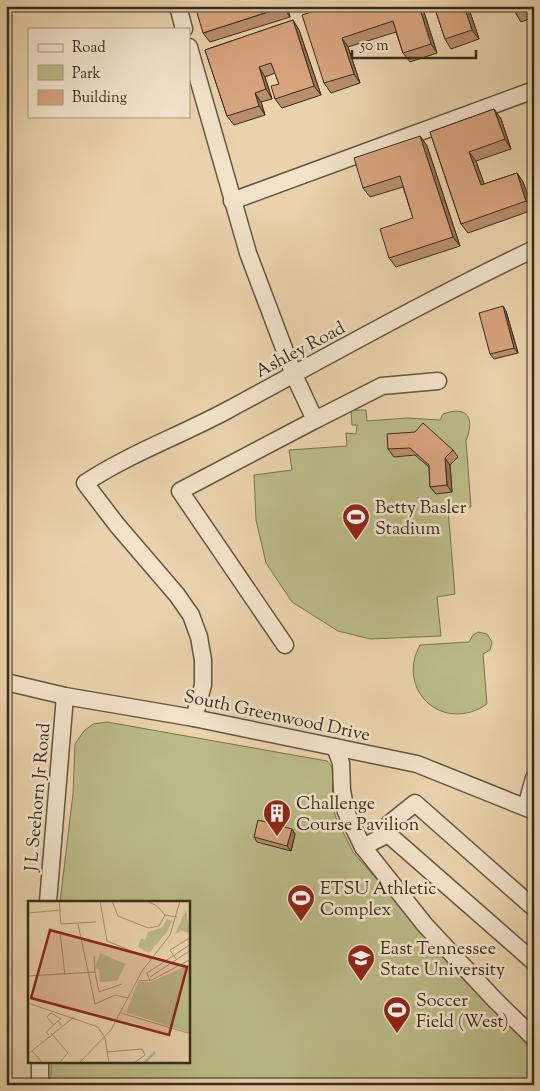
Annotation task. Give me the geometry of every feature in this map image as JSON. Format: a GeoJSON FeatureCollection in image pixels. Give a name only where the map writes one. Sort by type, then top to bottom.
{"type":"FeatureCollection","features":[{"type":"Feature","properties":{"kind":"street"},"geometry":{"type":"LineString","coordinates":[[178,6],[184,28]]}},
{"type":"Feature","properties":{"kind":"street"},"geometry":{"type":"LineString","coordinates":[[190,52],[248,253],[294,375],[315,420]]}},
{"type":"Feature","properties":{"kind":"street"},"geometry":{"type":"LineString","coordinates":[[232,201],[534,90]]}},
{"type":"Feature","properties":{"kind":"street","name":"Ashley Road"},"geometry":{"type":"LineString","coordinates":[[194,718],[203,685],[203,660],[199,637],[191,615],[177,595],[117,525],[85,484],[107,469],[223,413],[469,280],[534,249]]}},
{"type":"Feature","properties":{"kind":"street"},"geometry":{"type":"LineString","coordinates":[[285,645],[180,491],[382,386],[438,381]]}},
{"type":"Feature","properties":{"kind":"street","name":"South Greenwood Drive"},"geometry":{"type":"LineString","coordinates":[[6,682],[65,696],[194,718],[417,764],[530,809]]}},
{"type":"Feature","properties":{"kind":"street","name":"J L Seehorn Jr Road"},"geometry":{"type":"LineString","coordinates":[[48,901],[65,696]]}},
{"type":"Feature","properties":{"kind":"street"},"geometry":{"type":"LineString","coordinates":[[335,747],[340,763],[346,812],[363,847],[425,925],[495,1000],[534,1038]]}},
{"type":"Feature","properties":{"kind":"street"},"geometry":{"type":"LineString","coordinates":[[530,809],[534,778]]}},
{"type":"Feature","properties":{"kind":"street"},"geometry":{"type":"LineString","coordinates":[[388,834],[389,824],[414,803],[534,908]]}},
{"type":"Feature","properties":{"kind":"street"},"geometry":{"type":"LineString","coordinates":[[363,847],[388,834]]}},
{"type":"Feature","properties":{"kind":"street"},"geometry":{"type":"LineString","coordinates":[[388,834],[534,962]]}},
{"type":"Feature","properties":{"kind":"street"},"geometry":{"type":"LineString","coordinates":[[40,1064],[40,1085]]}},
{"type":"Feature","properties":{"kind":"green space","name":"Betty Basler Stadium"},"geometry":{"type":"Polygon","coordinates":[[[351,410],[366,410],[367,421],[407,418],[440,420],[443,414],[458,411],[464,413],[469,420],[469,433],[466,441],[471,507],[448,509],[455,594],[437,597],[441,636],[370,639],[338,631],[292,602],[266,563],[256,520],[254,475],[292,470],[289,450],[347,446],[346,433],[356,434],[357,425],[352,425],[351,410]]]}},
{"type":"Feature","properties":{"kind":"green space"},"geometry":{"type":"Polygon","coordinates":[[[478,632],[487,634],[492,642],[490,650],[483,654],[487,704],[471,712],[455,714],[440,711],[428,703],[419,692],[414,678],[414,662],[420,645],[469,642],[473,635],[478,632]]]}},
{"type":"Feature","properties":{"kind":"green space","name":"ETSU Athletic Complex"},"geometry":{"type":"Polygon","coordinates":[[[107,722],[327,761],[332,767],[332,802],[336,818],[353,852],[430,941],[534,1052],[534,1085],[51,1085],[51,1064],[190,1064],[190,901],[60,901],[73,794],[75,744],[84,731],[93,724],[107,722]]]}},
{"type":"Feature","properties":{"kind":"building"},"geometry":{"type":"Polygon","coordinates":[[[195,6],[283,6],[283,7],[203,33],[195,6]]]}},
{"type":"Feature","properties":{"kind":"building"},"geometry":{"type":"Polygon","coordinates":[[[330,6],[419,6],[431,44],[403,53],[393,21],[342,38],[354,74],[324,83],[302,15],[330,6]]]}},
{"type":"Feature","properties":{"kind":"building"},"geometry":{"type":"Polygon","coordinates":[[[434,6],[464,6],[472,30],[445,39],[434,6]]]}},
{"type":"Feature","properties":{"kind":"building"},"geometry":{"type":"Polygon","coordinates":[[[513,6],[533,6],[515,12],[513,6]]]}},
{"type":"Feature","properties":{"kind":"building"},"geometry":{"type":"Polygon","coordinates":[[[293,20],[314,86],[275,99],[271,86],[279,84],[271,63],[259,67],[266,89],[255,93],[259,106],[227,116],[205,50],[293,20]]]}},
{"type":"Feature","properties":{"kind":"building"},"geometry":{"type":"Polygon","coordinates":[[[494,109],[505,139],[469,152],[481,185],[517,173],[526,201],[461,224],[430,132],[494,109]]]}},
{"type":"Feature","properties":{"kind":"building"},"geometry":{"type":"Polygon","coordinates":[[[420,136],[453,237],[389,258],[380,229],[413,218],[400,176],[363,188],[354,158],[420,136]]]}},
{"type":"Feature","properties":{"kind":"building"},"geometry":{"type":"Polygon","coordinates":[[[503,306],[514,348],[490,354],[479,313],[503,306]]]}},
{"type":"Feature","properties":{"kind":"building"},"geometry":{"type":"Polygon","coordinates":[[[423,423],[453,450],[445,458],[447,485],[430,487],[429,465],[410,448],[388,449],[387,434],[415,432],[423,423]]]}},
{"type":"Feature","properties":{"kind":"building","name":"Challenge Course Pavilion"},"geometry":{"type":"Polygon","coordinates":[[[258,820],[292,829],[287,846],[254,837],[258,820]]]}},
{"type":"Feature","properties":{"kind":"place","name":"Betty Basler Stadium"},"geometry":{"type":"Point","coordinates":[356,541]}},
{"type":"Feature","properties":{"kind":"place","name":"Challenge Course Pavilion"},"geometry":{"type":"Point","coordinates":[277,837]}},
{"type":"Feature","properties":{"kind":"place","name":"ETSU Athletic Complex"},"geometry":{"type":"Point","coordinates":[301,922]}},
{"type":"Feature","properties":{"kind":"place","name":"East Tennessee State University"},"geometry":{"type":"Point","coordinates":[361,982]}},
{"type":"Feature","properties":{"kind":"place","name":"Soccer Field (West)"},"geometry":{"type":"Point","coordinates":[397,1034]}}]}
